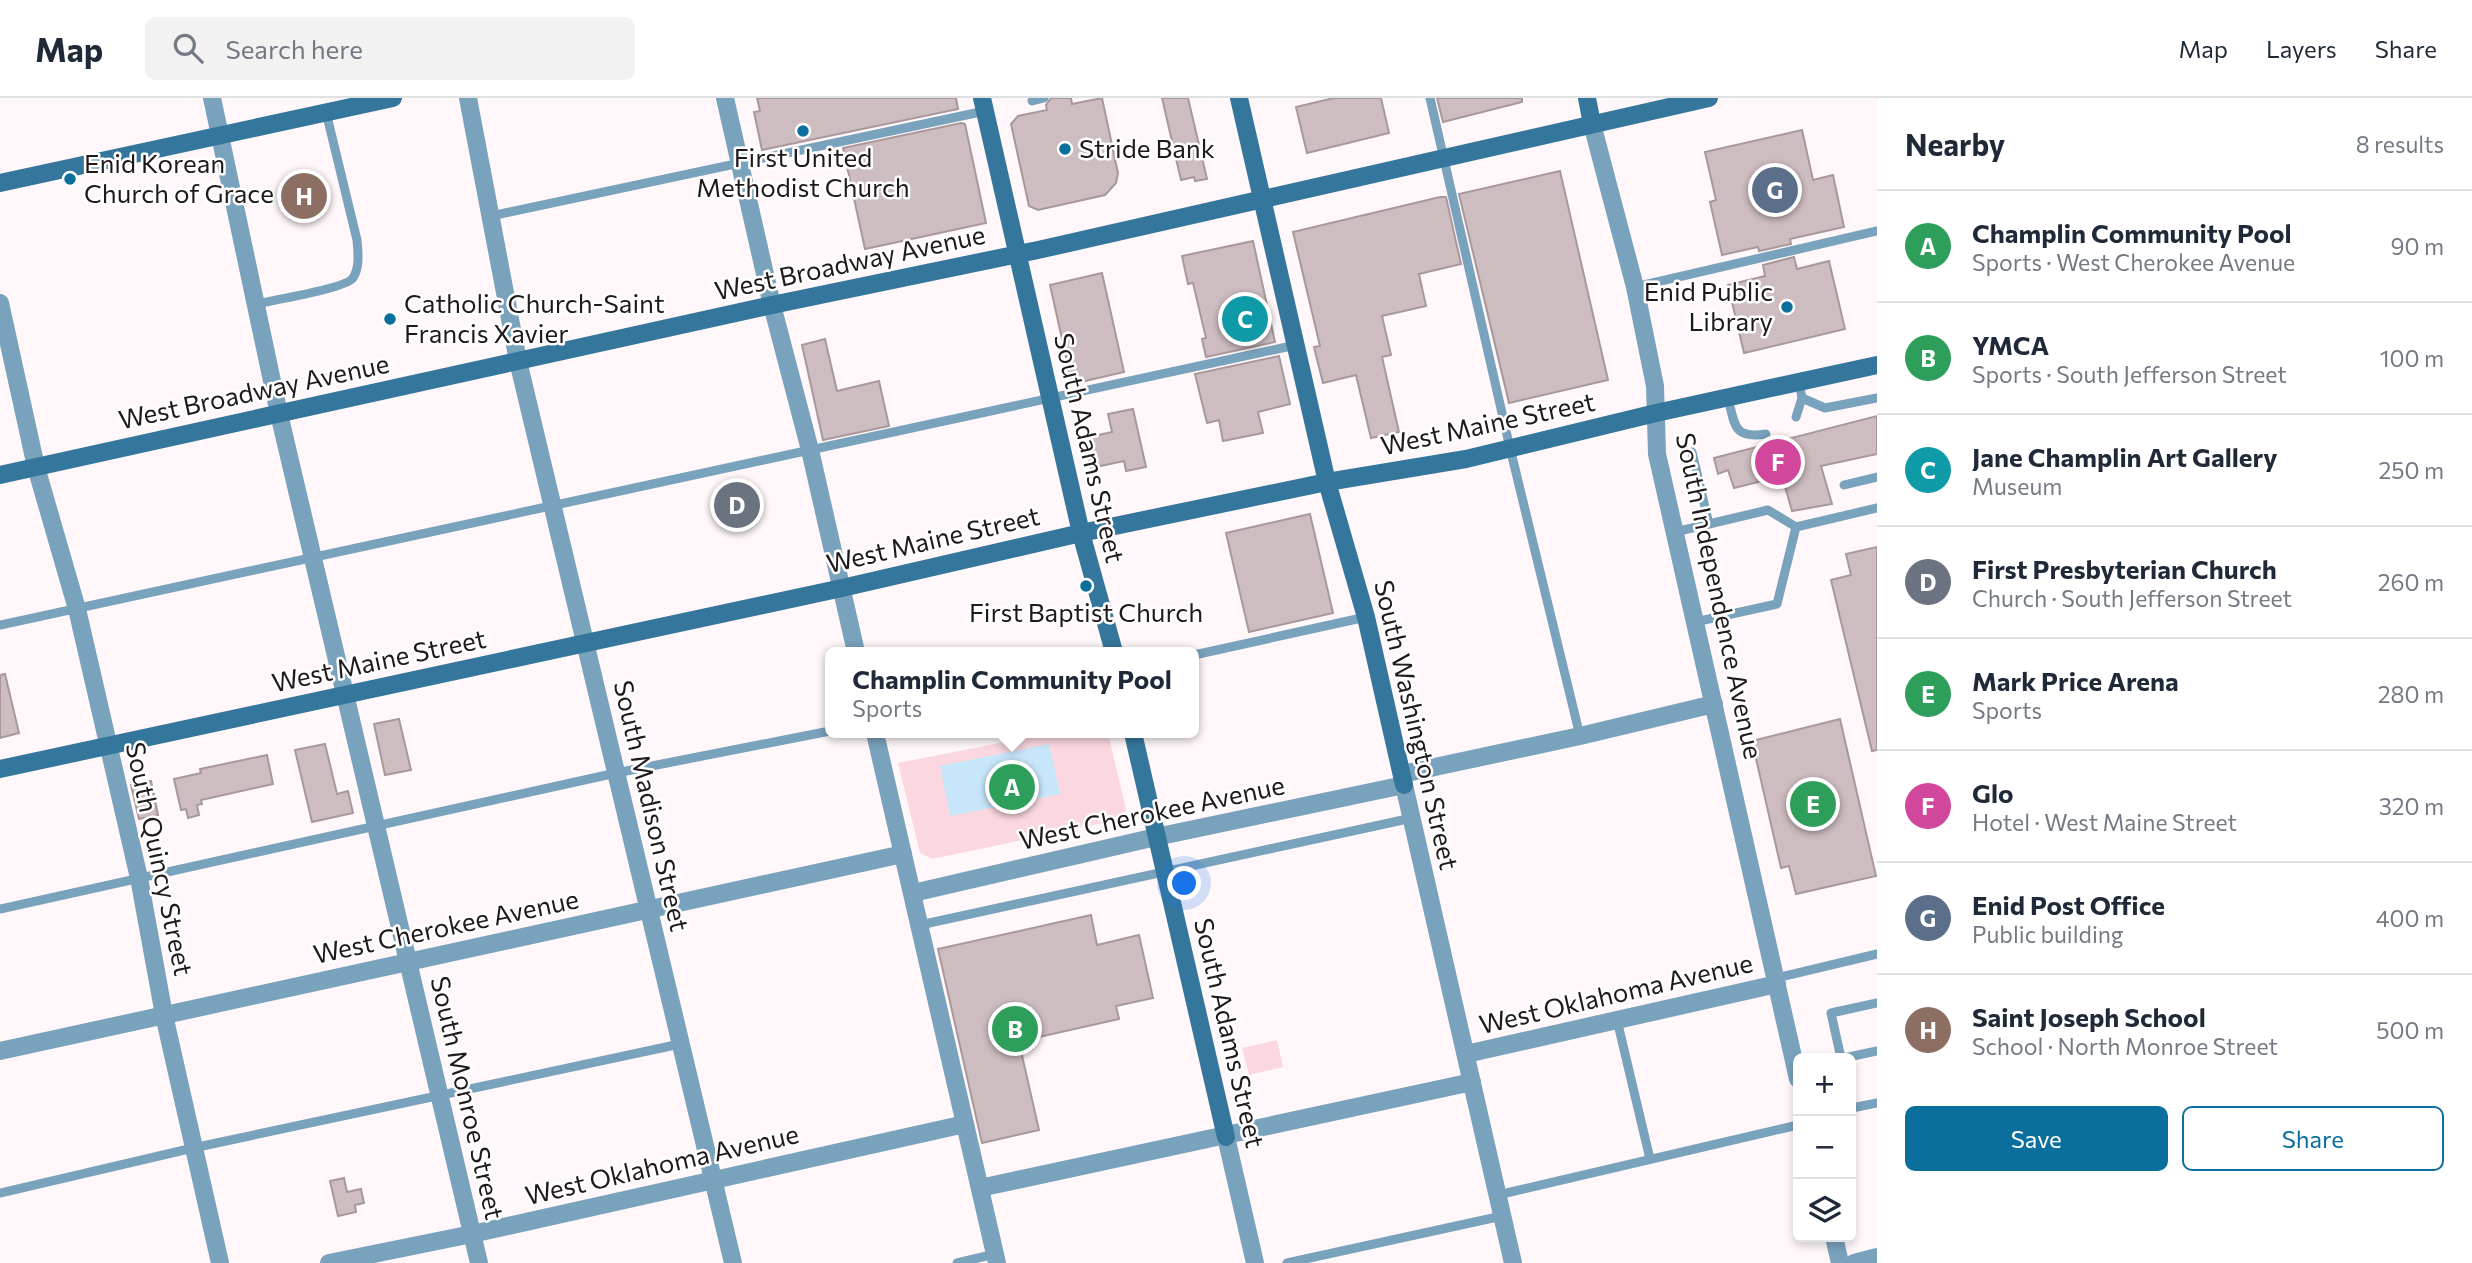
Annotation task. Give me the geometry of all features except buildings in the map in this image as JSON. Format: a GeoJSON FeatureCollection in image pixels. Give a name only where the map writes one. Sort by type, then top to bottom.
{"type":"FeatureCollection","features":[{"type":"Feature","properties":{"kind":"main road"},"geometry":{"type":"LineString","coordinates":[[0,183],[393,98]]}},
{"type":"Feature","properties":{"kind":"main road","name":"South Washington Street"},"geometry":{"type":"LineString","coordinates":[[1239,98],[1327,482],[1366,617],[1403,779]]}},
{"type":"Feature","properties":{"kind":"main road"},"geometry":{"type":"LineString","coordinates":[[1587,98],[1592,124]]}},
{"type":"Feature","properties":{"kind":"main road","name":"West Broadway Avenue"},"geometry":{"type":"LineString","coordinates":[[0,475],[772,305],[1017,255],[1709,98]]}},
{"type":"Feature","properties":{"kind":"main road","name":"South Adams Street"},"geometry":{"type":"LineString","coordinates":[[984,104],[1081,533],[1113,647]]}},
{"type":"Feature","properties":{"kind":"main road","name":"West Maine Street"},"geometry":{"type":"LineString","coordinates":[[0,769],[842,588],[1081,533],[1327,482],[1466,459],[1728,398],[1801,390],[1877,365]]}},
{"type":"Feature","properties":{"kind":"main road","name":"South Adams Street"},"geometry":{"type":"LineString","coordinates":[[1134,738],[1226,1137]]}},
{"type":"Feature","properties":{"kind":"street","name":"South Monroe Street"},"geometry":{"type":"LineString","coordinates":[[212,98],[279,414],[479,1263]]}},
{"type":"Feature","properties":{"kind":"street","name":"South Madison Street"},"geometry":{"type":"LineString","coordinates":[[468,98],[518,361],[733,1263]]}},
{"type":"Feature","properties":{"kind":"street"},"geometry":{"type":"LineString","coordinates":[[725,98],[855,647]]}},
{"type":"Feature","properties":{"kind":"street","name":"South Independence Avenue"},"geometry":{"type":"LineString","coordinates":[[1592,124],[1635,288],[1656,386],[1657,454],[1793,1057]]}},
{"type":"Feature","properties":{"kind":"street","name":"South Quincy Street"},"geometry":{"type":"LineString","coordinates":[[0,303],[36,467],[77,609],[109,746],[139,878],[164,1016],[220,1263]]}},
{"type":"Feature","properties":{"kind":"street","name":"West Cherokee Avenue"},"geometry":{"type":"LineString","coordinates":[[912,893],[1156,838],[1714,704]]}},
{"type":"Feature","properties":{"kind":"street"},"geometry":{"type":"LineString","coordinates":[[876,738],[996,1258]]}},
{"type":"Feature","properties":{"kind":"street","name":"South Washington Street"},"geometry":{"type":"LineString","coordinates":[[1403,779],[1513,1263]]}},
{"type":"Feature","properties":{"kind":"street","name":"West Cherokee Avenue"},"geometry":{"type":"LineString","coordinates":[[0,1051],[903,854]]}},
{"type":"Feature","properties":{"kind":"street","name":"West Oklahoma Avenue"},"geometry":{"type":"LineString","coordinates":[[1466,1055],[1776,981]]}},
{"type":"Feature","properties":{"kind":"street"},"geometry":{"type":"LineString","coordinates":[[981,1188],[1472,1082]]}},
{"type":"Feature","properties":{"kind":"street","name":"West Oklahoma Avenue"},"geometry":{"type":"LineString","coordinates":[[328,1263],[472,1234],[965,1124]]}},
{"type":"Feature","properties":{"kind":"street","name":"South Adams Street"},"geometry":{"type":"LineString","coordinates":[[1226,1137],[1255,1263]]}},
{"type":"Feature","properties":{"kind":"street"},"geometry":{"type":"LineString","coordinates":[[1835,1242],[1840,1263]]}},
{"type":"Feature","properties":{"kind":"street"},"geometry":{"type":"LineString","coordinates":[[1854,1263],[1877,1257]]}},
{"type":"Feature","properties":{"kind":"lane"},"geometry":{"type":"LineString","coordinates":[[1031,101],[1044,98]]}},
{"type":"Feature","properties":{"kind":"lane"},"geometry":{"type":"LineString","coordinates":[[1430,98],[1510,448],[1580,736]]}},
{"type":"Feature","properties":{"kind":"lane"},"geometry":{"type":"LineString","coordinates":[[491,216],[740,163],[984,104]]}},
{"type":"Feature","properties":{"kind":"lane"},"geometry":{"type":"LineString","coordinates":[[256,304],[336,287],[349,283],[354,277],[358,260],[357,240],[326,113]]}},
{"type":"Feature","properties":{"kind":"lane"},"geometry":{"type":"LineString","coordinates":[[1635,288],[1877,232]]}},
{"type":"Feature","properties":{"kind":"lane"},"geometry":{"type":"LineString","coordinates":[[0,625],[1296,345]]}},
{"type":"Feature","properties":{"kind":"lane"},"geometry":{"type":"LineString","coordinates":[[1796,417],[1801,390],[1825,408],[1877,398]]}},
{"type":"Feature","properties":{"kind":"lane"},"geometry":{"type":"LineString","coordinates":[[1728,398],[1738,431],[1754,436],[1766,434]]}},
{"type":"Feature","properties":{"kind":"lane"},"geometry":{"type":"LineString","coordinates":[[1692,452],[1709,524]]}},
{"type":"Feature","properties":{"kind":"lane"},"geometry":{"type":"LineString","coordinates":[[1844,485],[1877,477]]}},
{"type":"Feature","properties":{"kind":"lane"},"geometry":{"type":"LineString","coordinates":[[1675,532],[1768,510],[1796,527],[1877,509]]}},
{"type":"Feature","properties":{"kind":"lane"},"geometry":{"type":"LineString","coordinates":[[1695,622],[1777,604],[1796,527]]}},
{"type":"Feature","properties":{"kind":"lane"},"geometry":{"type":"LineString","coordinates":[[1199,654],[1366,617]]}},
{"type":"Feature","properties":{"kind":"lane"},"geometry":{"type":"LineString","coordinates":[[0,909],[616,773],[825,733]]}},
{"type":"Feature","properties":{"kind":"lane"},"geometry":{"type":"LineString","coordinates":[[920,925],[1412,818]]}},
{"type":"Feature","properties":{"kind":"lane"},"geometry":{"type":"LineString","coordinates":[[1776,981],[1877,954]]}},
{"type":"Feature","properties":{"kind":"lane"},"geometry":{"type":"LineString","coordinates":[[1841,1053],[1831,1013],[1877,1003]]}},
{"type":"Feature","properties":{"kind":"lane"},"geometry":{"type":"LineString","coordinates":[[1617,1020],[1650,1159]]}},
{"type":"Feature","properties":{"kind":"lane"},"geometry":{"type":"LineString","coordinates":[[0,1193],[193,1148],[680,1044]]}},
{"type":"Feature","properties":{"kind":"lane"},"geometry":{"type":"LineString","coordinates":[[1856,1055],[1877,1051]]}},
{"type":"Feature","properties":{"kind":"lane"},"geometry":{"type":"LineString","coordinates":[[1856,1107],[1877,1102]]}},
{"type":"Feature","properties":{"kind":"lane"},"geometry":{"type":"LineString","coordinates":[[1498,1195],[1793,1126]]}},
{"type":"Feature","properties":{"kind":"lane"},"geometry":{"type":"LineString","coordinates":[[1287,1263],[1503,1216]]}},
{"type":"Feature","properties":{"kind":"lane"},"geometry":{"type":"LineString","coordinates":[[957,1263],[996,1258]]}},
{"type":"Feature","properties":{"kind":"shaded area"},"geometry":{"type":"Polygon","coordinates":[[[1026,738],[1109,738],[1126,810],[1122,819],[932,859],[920,853],[898,763],[1026,738]]]}},
{"type":"Feature","properties":{"kind":"shaded area"},"geometry":{"type":"Polygon","coordinates":[[[1277,1040],[1283,1067],[1249,1075],[1242,1048],[1277,1040]]]}},
{"type":"Feature","properties":{"kind":"water"},"geometry":{"type":"Polygon","coordinates":[[[1049,744],[1060,794],[950,816],[940,766],[1049,744]]]}},
{"type":"Feature","properties":{"kind":"place","name":"First United Methodist Church"},"geometry":{"type":"Point","coordinates":[803,131]}},
{"type":"Feature","properties":{"kind":"place","name":"Stride Bank"},"geometry":{"type":"Point","coordinates":[1065,149]}},
{"type":"Feature","properties":{"kind":"place","name":"Enid Korean Church of Grace"},"geometry":{"type":"Point","coordinates":[70,179]}},
{"type":"Feature","properties":{"kind":"place","name":"Enid Post Office"},"geometry":{"type":"Point","coordinates":[1775,190]}},
{"type":"Feature","properties":{"kind":"place","name":"Saint Joseph School"},"geometry":{"type":"Point","coordinates":[304,196]}},
{"type":"Feature","properties":{"kind":"place","name":"Enid Public Library"},"geometry":{"type":"Point","coordinates":[1787,307]}},
{"type":"Feature","properties":{"kind":"place","name":"Catholic Church-Saint Francis Xavier"},"geometry":{"type":"Point","coordinates":[390,319]}},
{"type":"Feature","properties":{"kind":"place","name":"Jane Champlin Art Gallery"},"geometry":{"type":"Point","coordinates":[1245,319]}},
{"type":"Feature","properties":{"kind":"place","name":"Glo"},"geometry":{"type":"Point","coordinates":[1778,462]}},
{"type":"Feature","properties":{"kind":"place","name":"First Presbyterian Church"},"geometry":{"type":"Point","coordinates":[737,505]}},
{"type":"Feature","properties":{"kind":"place","name":"First Baptist Church"},"geometry":{"type":"Point","coordinates":[1086,586]}},
{"type":"Feature","properties":{"kind":"place","name":"Champlin Community Pool"},"geometry":{"type":"Point","coordinates":[1012,787]}},
{"type":"Feature","properties":{"kind":"place","name":"Mark Price Arena"},"geometry":{"type":"Point","coordinates":[1813,804]}},
{"type":"Feature","properties":{"kind":"place","name":"YMCA"},"geometry":{"type":"Point","coordinates":[1015,1029]}}]}
